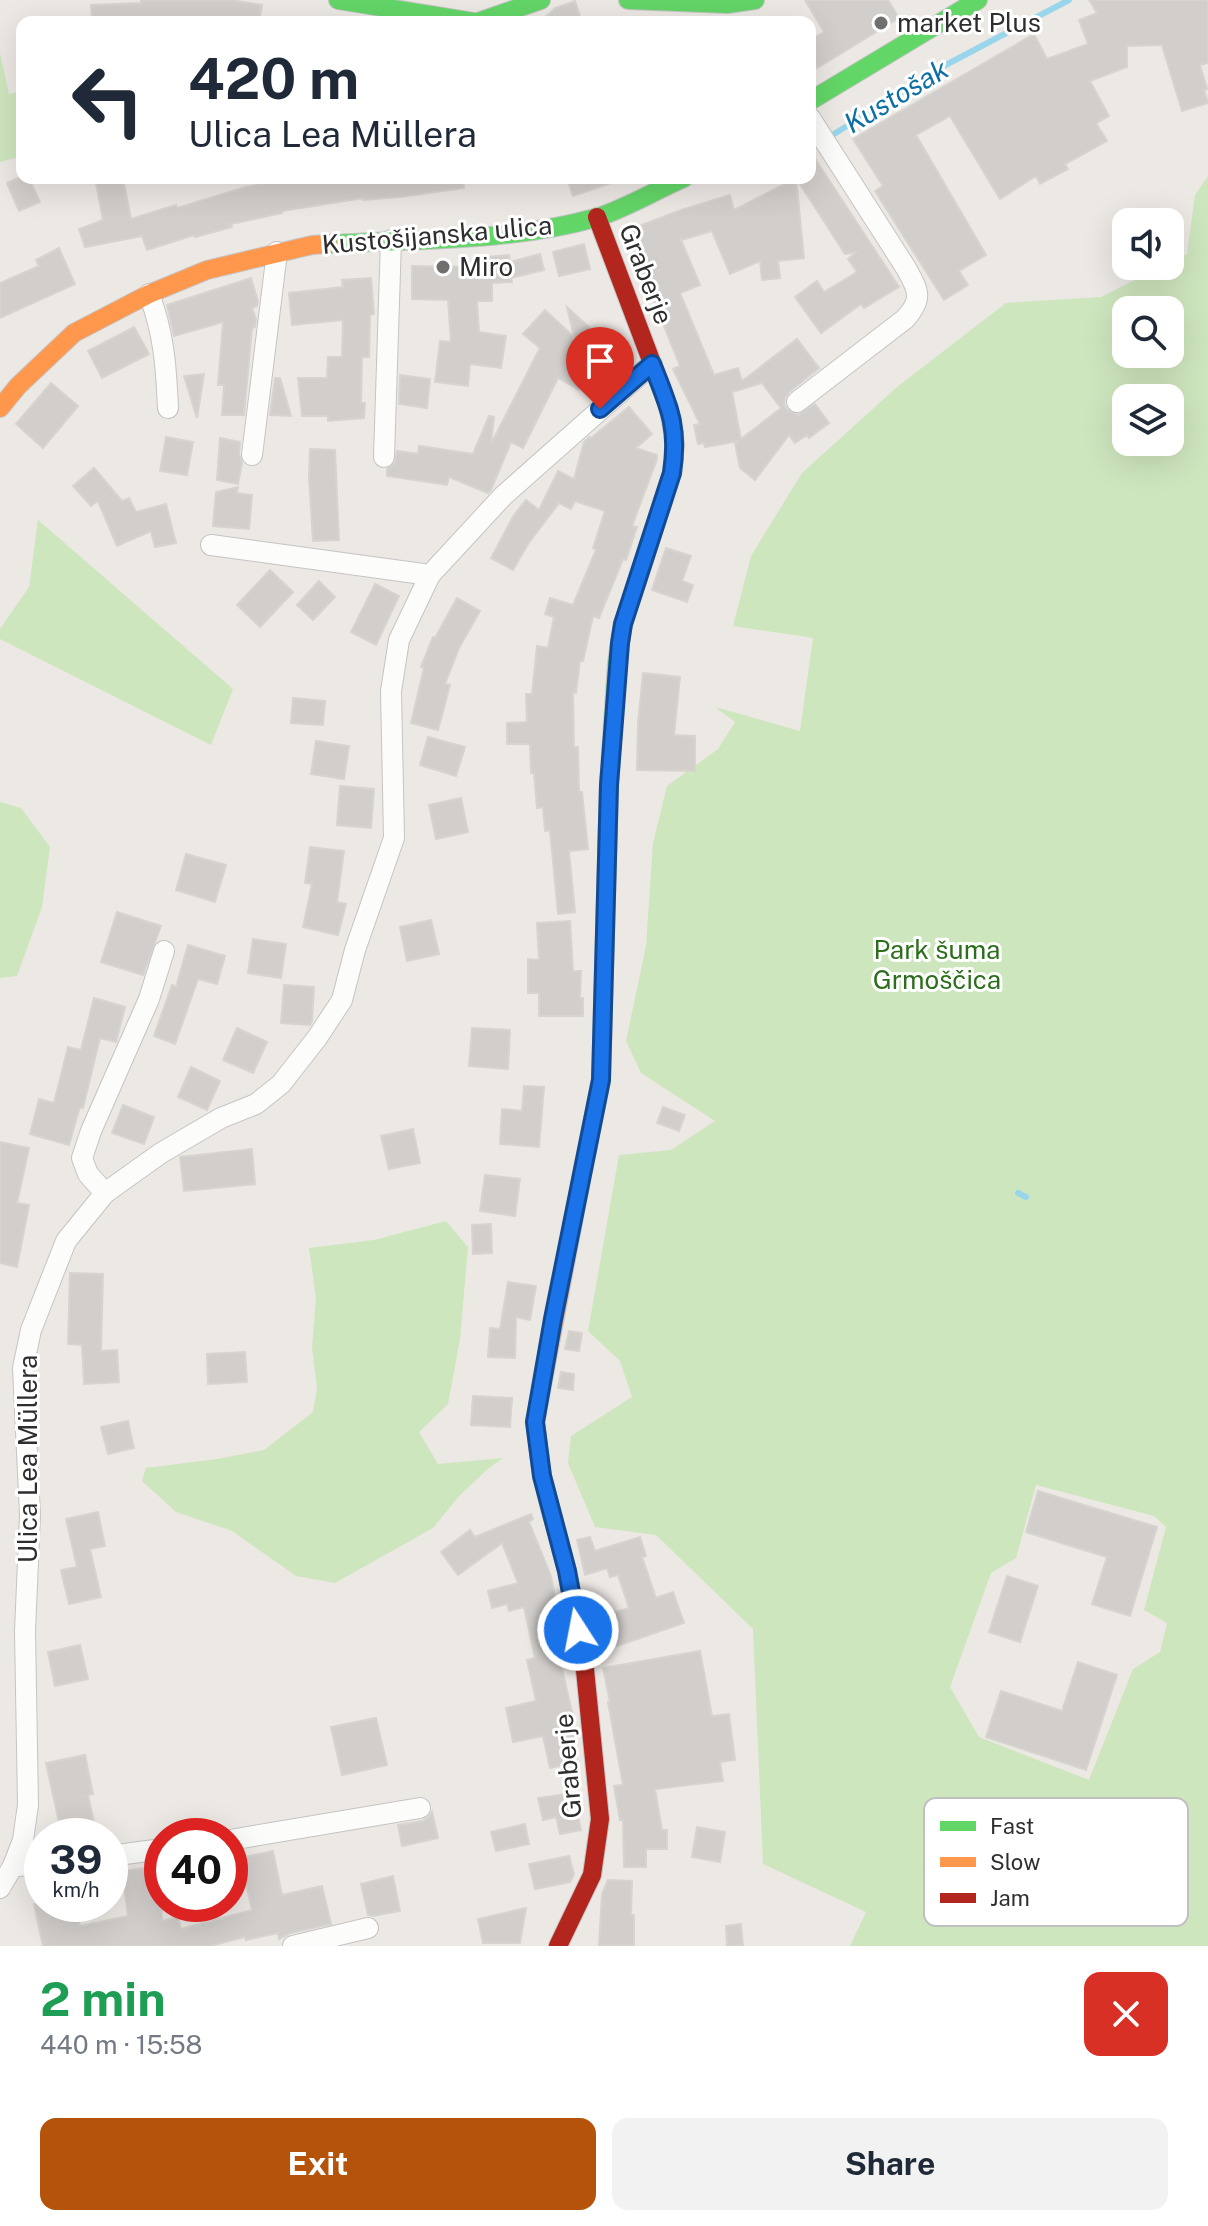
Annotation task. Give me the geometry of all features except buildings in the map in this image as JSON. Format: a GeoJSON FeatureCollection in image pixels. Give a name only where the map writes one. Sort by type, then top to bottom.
{"type":"FeatureCollection","features":[{"type":"Feature","properties":{"kind":"street"},"geometry":{"type":"LineString","coordinates":[[338,0],[438,16]]}},
{"type":"Feature","properties":{"kind":"street"},"geometry":{"type":"LineString","coordinates":[[494,16],[541,0]]}},
{"type":"Feature","properties":{"kind":"street"},"geometry":{"type":"LineString","coordinates":[[628,0],[727,4],[755,0]]}},
{"type":"Feature","properties":{"kind":"street"},"geometry":{"type":"LineString","coordinates":[[816,97],[948,8],[978,0]]}},
{"type":"Feature","properties":{"kind":"street"},"geometry":{"type":"LineString","coordinates":[[797,402],[905,319],[915,307],[918,291],[816,127]]}},
{"type":"Feature","properties":{"kind":"street","name":"Kustošijanska ulica"},"geometry":{"type":"LineString","coordinates":[[0,408],[18,386],[74,333],[149,294],[207,270],[312,245],[537,230],[597,217],[671,184]]}},
{"type":"Feature","properties":{"kind":"street","name":"Graberje"},"geometry":{"type":"LineString","coordinates":[[558,1946],[592,1875],[600,1819],[584,1660],[567,1571],[542,1476],[535,1422],[601,1080],[609,785],[621,637],[672,473],[676,448],[674,425],[597,217]]}},
{"type":"Feature","properties":{"kind":"street"},"geometry":{"type":"LineString","coordinates":[[384,457],[391,240]]}},
{"type":"Feature","properties":{"kind":"street"},"geometry":{"type":"LineString","coordinates":[[252,455],[277,252]]}},
{"type":"Feature","properties":{"kind":"street"},"geometry":{"type":"LineString","coordinates":[[149,294],[160,322],[168,408]]}},
{"type":"Feature","properties":{"kind":"street","name":"Ulica Lea Müllera"},"geometry":{"type":"LineString","coordinates":[[0,1888],[23,1840],[28,1805],[25,1631],[30,1515],[23,1368],[31,1330],[66,1241],[105,1193],[161,1153],[221,1118],[256,1104],[281,1084],[317,1038],[342,1000],[355,950],[394,838],[391,691],[399,640],[430,575],[503,496],[652,364]]}},
{"type":"Feature","properties":{"kind":"street"},"geometry":{"type":"LineString","coordinates":[[211,545],[430,575]]}},
{"type":"Feature","properties":{"kind":"street"},"geometry":{"type":"LineString","coordinates":[[105,1193],[88,1174],[82,1158],[149,999],[164,951]]}},
{"type":"Feature","properties":{"kind":"street"},"geometry":{"type":"LineString","coordinates":[[248,1838],[420,1808]]}},
{"type":"Feature","properties":{"kind":"street"},"geometry":{"type":"LineString","coordinates":[[13,1866],[24,1866]]}},
{"type":"Feature","properties":{"kind":"street"},"geometry":{"type":"LineString","coordinates":[[293,1946],[368,1928]]}},
{"type":"Feature","properties":{"kind":"green space"},"geometry":{"type":"Polygon","coordinates":[[[0,53],[9,94],[16,93],[16,158],[0,162],[0,53]]]}},
{"type":"Feature","properties":{"kind":"green space","name":"Park šuma Grmoščica"},"geometry":{"type":"Polygon","coordinates":[[[1208,176],[1208,1946],[850,1946],[866,1912],[763,1864],[753,1629],[656,1535],[595,1527],[568,1463],[571,1436],[632,1397],[620,1361],[588,1331],[619,1155],[671,1150],[715,1121],[641,1073],[626,1041],[646,946],[653,843],[667,786],[718,749],[735,722],[715,707],[800,731],[813,638],[733,626],[751,556],[802,473],[897,387],[1006,303],[1101,297],[1135,280],[1184,280],[1184,255],[1187,254],[1195,195],[1208,176]],[[1036,1485],[1016,1558],[991,1573],[950,1687],[979,1737],[1089,1780],[1133,1669],[1160,1652],[1167,1623],[1144,1610],[1166,1527],[1154,1516],[1036,1485]]]}},
{"type":"Feature","properties":{"kind":"green space"},"geometry":{"type":"Polygon","coordinates":[[[38,520],[233,689],[211,745],[0,639],[0,629],[29,587],[38,520]]]}},
{"type":"Feature","properties":{"kind":"green space"},"geometry":{"type":"Polygon","coordinates":[[[0,802],[21,808],[50,847],[42,907],[17,976],[0,978],[0,802]]]}},
{"type":"Feature","properties":{"kind":"green space"},"geometry":{"type":"Polygon","coordinates":[[[446,1221],[468,1247],[460,1339],[448,1404],[419,1432],[438,1464],[503,1458],[460,1495],[433,1528],[335,1583],[296,1576],[232,1531],[176,1512],[142,1481],[146,1468],[264,1450],[313,1412],[317,1389],[312,1347],[316,1298],[309,1248],[374,1240],[446,1221]]]}},
{"type":"Feature","properties":{"kind":"waterway","name":"Kustošak"},"geometry":{"type":"LineString","coordinates":[[816,145],[940,68],[1069,0]]}},
{"type":"Feature","properties":{"kind":"waterway"},"geometry":{"type":"LineString","coordinates":[[1018,1193],[1026,1197]]}},
{"type":"Feature","properties":{"kind":"traffic: fast"},"geometry":{"type":"LineString","coordinates":[[338,0],[437,16]]}},
{"type":"Feature","properties":{"kind":"traffic: fast"},"geometry":{"type":"LineString","coordinates":[[495,16],[541,0]]}},
{"type":"Feature","properties":{"kind":"traffic: fast"},"geometry":{"type":"LineString","coordinates":[[628,0],[727,4],[755,0]]}},
{"type":"Feature","properties":{"kind":"traffic: fast"},"geometry":{"type":"LineString","coordinates":[[816,97],[978,0]]}},
{"type":"Feature","properties":{"kind":"traffic: fast"},"geometry":{"type":"LineString","coordinates":[[328,244],[462,238],[562,226],[606,214],[672,184]]}},
{"type":"Feature","properties":{"kind":"traffic: fast"},"geometry":{"type":"LineString","coordinates":[[583,1169],[601,1080],[609,785],[617,663],[623,624],[672,473],[675,444],[669,408]]}},
{"type":"Feature","properties":{"kind":"traffic: slow"},"geometry":{"type":"LineString","coordinates":[[0,408],[18,386],[74,333],[149,294],[207,270],[328,244]]}},
{"type":"Feature","properties":{"kind":"traffic: slow"},"geometry":{"type":"LineString","coordinates":[[579,1633],[567,1571],[542,1476],[535,1422],[583,1169]]}},
{"type":"Feature","properties":{"kind":"traffic: jam"},"geometry":{"type":"LineString","coordinates":[[597,217],[669,408]]}},
{"type":"Feature","properties":{"kind":"traffic: jam"},"geometry":{"type":"LineString","coordinates":[[558,1946],[592,1875],[600,1819],[579,1633]]}},
{"type":"Feature","properties":{"kind":"place","name":"market Plus"},"geometry":{"type":"Point","coordinates":[881,23]}},
{"type":"Feature","properties":{"kind":"place","name":"Miro"},"geometry":{"type":"Point","coordinates":[443,267]}},
{"type":"Feature","properties":{"kind":"route"},"geometry":{"type":"LineString","coordinates":[[578,1630],[567,1571],[542,1476],[535,1422],[601,1080],[609,785],[617,663],[623,624],[672,473],[676,448],[674,425],[652,364],[600,409]]}}]}
